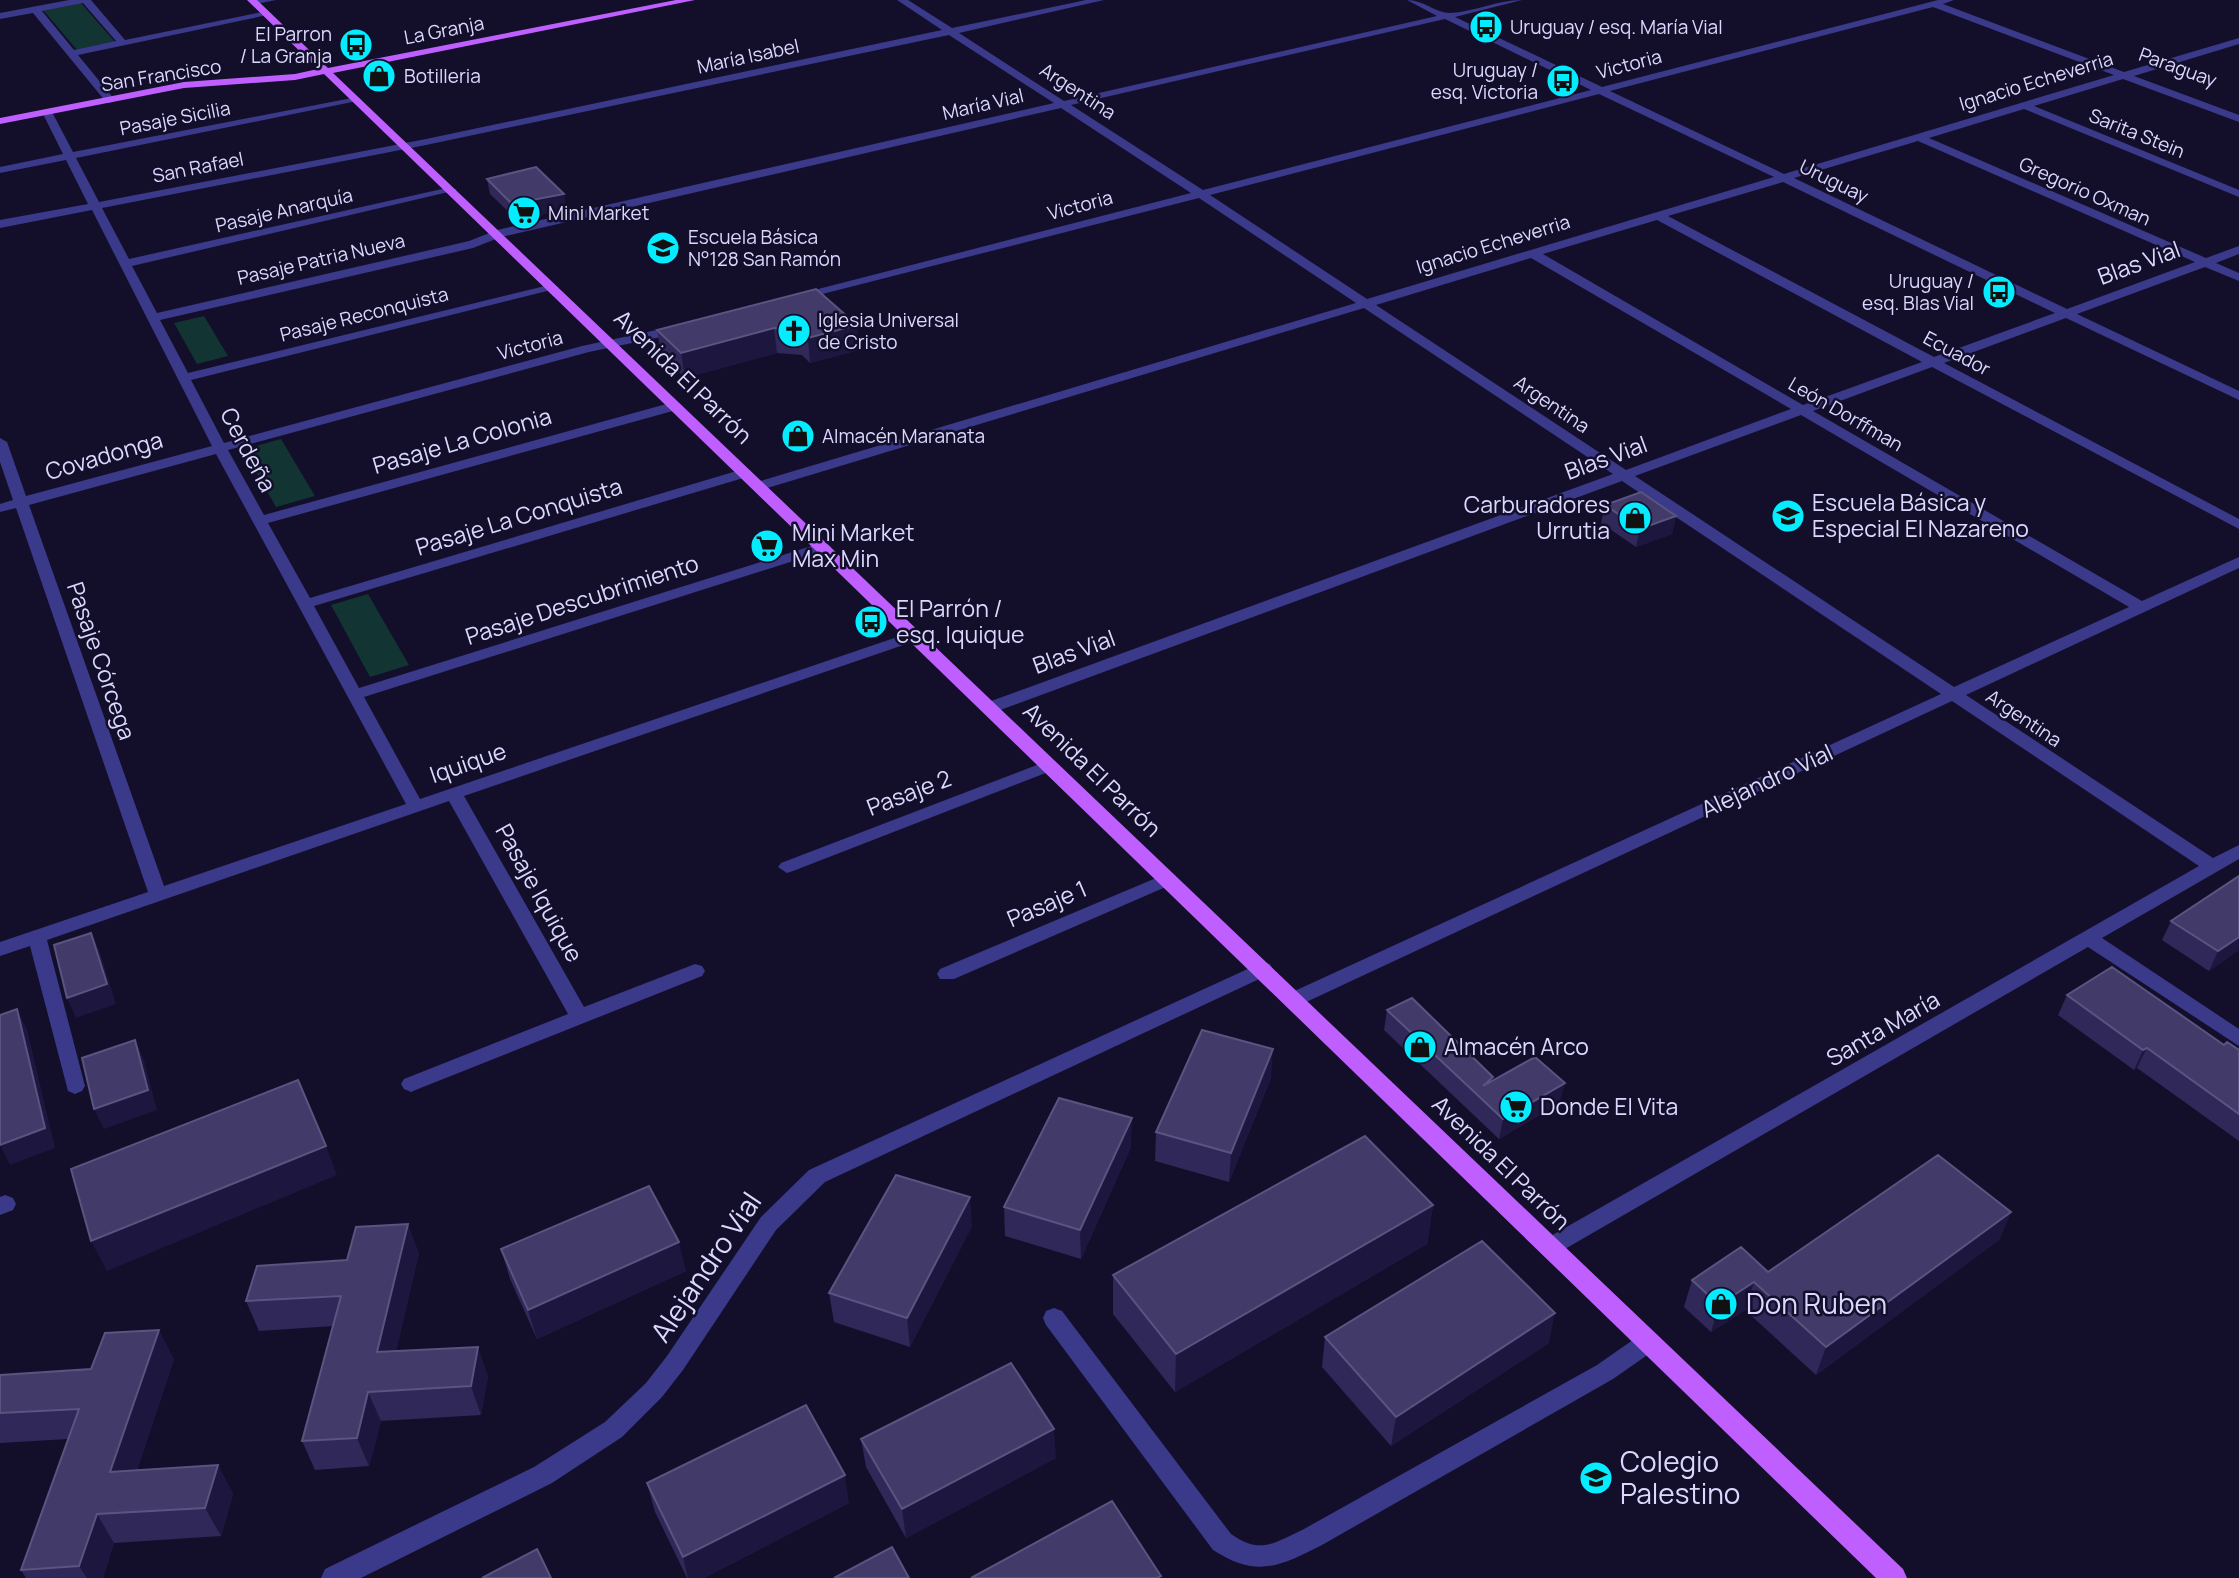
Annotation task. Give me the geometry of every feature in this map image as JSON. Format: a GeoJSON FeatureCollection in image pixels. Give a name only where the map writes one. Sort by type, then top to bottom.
{"type":"FeatureCollection","features":[{"type":"Feature","properties":{"kind":"main road","name":"La Granja"},"geometry":{"type":"LineString","coordinates":[[327,71],[690,0]]}},
{"type":"Feature","properties":{"kind":"main road","name":"Avenida El Parrón"},"geometry":{"type":"LineString","coordinates":[[254,1],[1295,999],[1894,1578]]}},
{"type":"Feature","properties":{"kind":"main road","name":"San Francisco"},"geometry":{"type":"LineString","coordinates":[[0,121],[197,83],[274,80],[327,71]]}},
{"type":"Feature","properties":{"kind":"street"},"geometry":{"type":"LineString","coordinates":[[0,16],[85,0],[123,43]]}},
{"type":"Feature","properties":{"kind":"street"},"geometry":{"type":"LineString","coordinates":[[254,1],[271,0]]}},
{"type":"Feature","properties":{"kind":"street","name":"Argentina"},"geometry":{"type":"LineString","coordinates":[[902,0],[1201,194],[2213,867]]}},
{"type":"Feature","properties":{"kind":"street","name":"María Isabel"},"geometry":{"type":"LineString","coordinates":[[404,145],[1099,0]]}},
{"type":"Feature","properties":{"kind":"street","name":"Uruguay"},"geometry":{"type":"LineString","coordinates":[[1412,0],[2239,396]]}},
{"type":"Feature","properties":{"kind":"street","name":"María Vial"},"geometry":{"type":"LineString","coordinates":[[497,234],[1517,0]]}},
{"type":"Feature","properties":{"kind":"street","name":"Victoria"},"geometry":{"type":"LineString","coordinates":[[785,302],[1602,91],[1928,2],[1949,0]]}},
{"type":"Feature","properties":{"kind":"street","name":"Paraguay"},"geometry":{"type":"LineString","coordinates":[[1949,0],[2239,108]]}},
{"type":"Feature","properties":{"kind":"street","name":"Paraguay"},"geometry":{"type":"LineString","coordinates":[[1928,2],[2239,119]]}},
{"type":"Feature","properties":{"kind":"street"},"geometry":{"type":"LineString","coordinates":[[36,9],[110,100]]}},
{"type":"Feature","properties":{"kind":"street"},"geometry":{"type":"LineString","coordinates":[[73,53],[267,15]]}},
{"type":"Feature","properties":{"kind":"street","name":"Ignacio Echeverria"},"geometry":{"type":"LineString","coordinates":[[758,486],[2239,41]]}},
{"type":"Feature","properties":{"kind":"street","name":"Pasaje Sicilia"},"geometry":{"type":"LineString","coordinates":[[0,170],[357,100]]}},
{"type":"Feature","properties":{"kind":"street","name":"Sarita Stein"},"geometry":{"type":"LineString","coordinates":[[2023,105],[2239,194]]}},
{"type":"Feature","properties":{"kind":"street","name":"Cerdeña"},"geometry":{"type":"LineString","coordinates":[[47,112],[152,318],[416,807]]}},
{"type":"Feature","properties":{"kind":"street","name":"Gregorio Oxman"},"geometry":{"type":"LineString","coordinates":[[1918,137],[2239,277]]}},
{"type":"Feature","properties":{"kind":"street","name":"San Rafael"},"geometry":{"type":"LineString","coordinates":[[0,224],[404,145]]}},
{"type":"Feature","properties":{"kind":"street","name":"Pasaje Anarquía"},"geometry":{"type":"LineString","coordinates":[[124,264],[451,190]]}},
{"type":"Feature","properties":{"kind":"street","name":"Ecuador"},"geometry":{"type":"LineString","coordinates":[[1657,215],[2239,524]]}},
{"type":"Feature","properties":{"kind":"street","name":"Pasaje Patria Nueva"},"geometry":{"type":"LineString","coordinates":[[152,318],[473,243],[497,234]]}},
{"type":"Feature","properties":{"kind":"street","name":"Blas Vial"},"geometry":{"type":"LineString","coordinates":[[989,708],[2239,250]]}},
{"type":"Feature","properties":{"kind":"street","name":"León Dorffman"},"geometry":{"type":"LineString","coordinates":[[1532,253],[2141,607]]}},
{"type":"Feature","properties":{"kind":"street","name":"Pasaje Reconquista"},"geometry":{"type":"LineString","coordinates":[[184,378],[553,288]]}},
{"type":"Feature","properties":{"kind":"street","name":"Victoria"},"geometry":{"type":"LineString","coordinates":[[220,446],[690,327]]}},
{"type":"Feature","properties":{"kind":"street","name":"Pasaje La Colonia"},"geometry":{"type":"LineString","coordinates":[[260,521],[675,405]]}},
{"type":"Feature","properties":{"kind":"street","name":"Pasaje Córcega"},"geometry":{"type":"LineString","coordinates":[[0,442],[158,895]]}},
{"type":"Feature","properties":{"kind":"street","name":"Covadonga"},"geometry":{"type":"LineString","coordinates":[[0,508],[220,446]]}},
{"type":"Feature","properties":{"kind":"street","name":"Pasaje La Conquista"},"geometry":{"type":"LineString","coordinates":[[306,604],[745,473]]}},
{"type":"Feature","properties":{"kind":"street","name":"Pasaje Descubrimiento"},"geometry":{"type":"LineString","coordinates":[[355,695],[823,547]]}},
{"type":"Feature","properties":{"kind":"street","name":"Alejandro Vial"},"geometry":{"type":"LineString","coordinates":[[1295,999],[2239,562]]}},
{"type":"Feature","properties":{"kind":"street","name":"Iquique"},"geometry":{"type":"LineString","coordinates":[[0,949],[915,636]]}},
{"type":"Feature","properties":{"kind":"street","name":"Pasaje 2"},"geometry":{"type":"LineString","coordinates":[[787,867],[1049,765]]}},
{"type":"Feature","properties":{"kind":"street","name":"Pasaje Iquique"},"geometry":{"type":"LineString","coordinates":[[454,794],[580,1017]]}},
{"type":"Feature","properties":{"kind":"street","name":"Santa María"},"geometry":{"type":"LineString","coordinates":[[1550,1247],[2239,851]]}},
{"type":"Feature","properties":{"kind":"street","name":"Pasaje 1"},"geometry":{"type":"LineString","coordinates":[[947,974],[1168,879]]}},
{"type":"Feature","properties":{"kind":"street"},"geometry":{"type":"LineString","coordinates":[[37,936],[75,1086]]}},
{"type":"Feature","properties":{"kind":"street"},"geometry":{"type":"LineString","coordinates":[[2090,939],[2239,1039]]}},
{"type":"Feature","properties":{"kind":"street","name":"Alejandro Vial"},"geometry":{"type":"LineString","coordinates":[[334,1578],[563,1465],[621,1422],[676,1364],[774,1213],[817,1176],[1263,969]]}},
{"type":"Feature","properties":{"kind":"street"},"geometry":{"type":"LineString","coordinates":[[411,1084],[695,971]]}},
{"type":"Feature","properties":{"kind":"street"},"geometry":{"type":"LineString","coordinates":[[1054,1318],[1222,1542],[1238,1556],[1252,1560],[1270,1558],[1312,1536],[1605,1372],[1648,1342]]}},
{"type":"Feature","properties":{"kind":"green space"},"geometry":{"type":"Polygon","coordinates":[[[81,3],[115,42],[77,50],[43,10],[81,3]]]}},
{"type":"Feature","properties":{"kind":"green space"},"geometry":{"type":"Polygon","coordinates":[[[204,316],[228,356],[197,364],[174,323],[204,316]]]}},
{"type":"Feature","properties":{"kind":"green space"},"geometry":{"type":"Polygon","coordinates":[[[281,439],[315,496],[276,507],[246,454],[256,446],[281,439]]]}},
{"type":"Feature","properties":{"kind":"green space"},"geometry":{"type":"Polygon","coordinates":[[[368,594],[409,665],[370,677],[331,605],[368,594]]]}},
{"type":"Feature","properties":{"kind":"building"},"geometry":{"type":"Polygon","coordinates":[[[536,167],[564,194],[512,204],[487,179],[536,167]]]}},
{"type":"Feature","properties":{"kind":"building"},"geometry":{"type":"Polygon","coordinates":[[[816,289],[857,325],[808,338],[799,330],[774,328],[681,353],[657,330],[816,289]]]}},
{"type":"Feature","properties":{"kind":"building"},"geometry":{"type":"Polygon","coordinates":[[[1641,492],[1676,516],[1640,529],[1605,505],[1641,492]]]}},
{"type":"Feature","properties":{"kind":"building"},"geometry":{"type":"Polygon","coordinates":[[[2239,876],[2239,937],[2218,951],[2171,921],[2239,876]]]}},
{"type":"Feature","properties":{"kind":"building"},"geometry":{"type":"Polygon","coordinates":[[[91,933],[107,984],[67,998],[54,945],[91,933]]]}},
{"type":"Feature","properties":{"kind":"building"},"geometry":{"type":"Polygon","coordinates":[[[2112,967],[2224,1045],[2227,1042],[2239,1050],[2239,1114],[2067,995],[2112,967]]]}},
{"type":"Feature","properties":{"kind":"building"},"geometry":{"type":"Polygon","coordinates":[[[1412,998],[1493,1077],[1483,1086],[1535,1057],[1565,1083],[1503,1119],[1387,1010],[1412,998]]]}},
{"type":"Feature","properties":{"kind":"building"},"geometry":{"type":"Polygon","coordinates":[[[17,1009],[45,1128],[0,1145],[0,1015],[17,1009]]]}},
{"type":"Feature","properties":{"kind":"building"},"geometry":{"type":"Polygon","coordinates":[[[1202,1030],[1273,1049],[1231,1153],[1156,1132],[1202,1030]]]}},
{"type":"Feature","properties":{"kind":"building"},"geometry":{"type":"Polygon","coordinates":[[[135,1040],[148,1090],[94,1109],[82,1058],[135,1040]]]}},
{"type":"Feature","properties":{"kind":"building"},"geometry":{"type":"Polygon","coordinates":[[[298,1080],[326,1146],[91,1241],[71,1169],[298,1080]]]}},
{"type":"Feature","properties":{"kind":"building"},"geometry":{"type":"Polygon","coordinates":[[[1059,1098],[1132,1118],[1080,1230],[1004,1207],[1059,1098]]]}},
{"type":"Feature","properties":{"kind":"building"},"geometry":{"type":"Polygon","coordinates":[[[1365,1136],[1433,1205],[1176,1354],[1113,1275],[1365,1136]]]}},
{"type":"Feature","properties":{"kind":"building"},"geometry":{"type":"Polygon","coordinates":[[[1938,1155],[2011,1212],[1826,1347],[1754,1282],[1719,1305],[1692,1280],[1741,1247],[1768,1272],[1938,1155]]]}},
{"type":"Feature","properties":{"kind":"building"},"geometry":{"type":"Polygon","coordinates":[[[896,1175],[970,1197],[907,1318],[829,1293],[896,1175]]]}},
{"type":"Feature","properties":{"kind":"building"},"geometry":{"type":"Polygon","coordinates":[[[649,1186],[679,1242],[528,1310],[501,1249],[649,1186]]]}},
{"type":"Feature","properties":{"kind":"building"},"geometry":{"type":"Polygon","coordinates":[[[408,1224],[377,1352],[478,1347],[471,1386],[368,1392],[357,1438],[302,1441],[341,1296],[246,1301],[257,1266],[347,1260],[356,1227],[408,1224]]]}},
{"type":"Feature","properties":{"kind":"building"},"geometry":{"type":"Polygon","coordinates":[[[1482,1241],[1555,1313],[1396,1417],[1325,1337],[1482,1241]]]}},
{"type":"Feature","properties":{"kind":"building"},"geometry":{"type":"Polygon","coordinates":[[[159,1330],[110,1472],[218,1465],[205,1508],[97,1514],[79,1566],[21,1570],[79,1409],[0,1413],[0,1375],[91,1369],[105,1333],[159,1330]]]}},
{"type":"Feature","properties":{"kind":"building"},"geometry":{"type":"Polygon","coordinates":[[[1011,1363],[1054,1429],[902,1509],[861,1439],[1011,1363]]]}},
{"type":"Feature","properties":{"kind":"building"},"geometry":{"type":"Polygon","coordinates":[[[806,1405],[845,1475],[683,1557],[647,1483],[806,1405]]]}},
{"type":"Feature","properties":{"kind":"building"},"geometry":{"type":"Polygon","coordinates":[[[1112,1501],[1161,1576],[971,1578],[1112,1501]]]}},
{"type":"Feature","properties":{"kind":"building"},"geometry":{"type":"Polygon","coordinates":[[[892,1547],[909,1578],[834,1578],[892,1547]]]}},
{"type":"Feature","properties":{"kind":"building"},"geometry":{"type":"Polygon","coordinates":[[[537,1549],[551,1578],[482,1578],[537,1549]]]}},
{"type":"Feature","properties":{"kind":"place","name":"Uruguay / esq. María Vial"},"geometry":{"type":"Point","coordinates":[1486,27]}},
{"type":"Feature","properties":{"kind":"place","name":"El Parron / La Granja"},"geometry":{"type":"Point","coordinates":[356,45]}},
{"type":"Feature","properties":{"kind":"place","name":"Botilleria"},"geometry":{"type":"Point","coordinates":[379,76]}},
{"type":"Feature","properties":{"kind":"place","name":"Uruguay / esq. Victoria"},"geometry":{"type":"Point","coordinates":[1563,81]}},
{"type":"Feature","properties":{"kind":"place","name":"Mini Market"},"geometry":{"type":"Point","coordinates":[524,213]}},
{"type":"Feature","properties":{"kind":"place","name":"Escuela Básica N°128 San Ramón"},"geometry":{"type":"Point","coordinates":[663,248]}},
{"type":"Feature","properties":{"kind":"place","name":"Uruguay / esq. Blas Vial"},"geometry":{"type":"Point","coordinates":[1999,292]}},
{"type":"Feature","properties":{"kind":"place","name":"Iglesia Universal de Cristo"},"geometry":{"type":"Point","coordinates":[794,331]}},
{"type":"Feature","properties":{"kind":"place","name":"Almacén Maranata"},"geometry":{"type":"Point","coordinates":[798,436]}},
{"type":"Feature","properties":{"kind":"place","name":"Escuela Básica y Especial El Nazareno"},"geometry":{"type":"Point","coordinates":[1788,516]}},
{"type":"Feature","properties":{"kind":"place","name":"Carburadores Urrutia"},"geometry":{"type":"Point","coordinates":[1635,518]}},
{"type":"Feature","properties":{"kind":"place","name":"Mini Market Max Min"},"geometry":{"type":"Point","coordinates":[767,546]}},
{"type":"Feature","properties":{"kind":"place","name":"El Parrón / esq. Iquique"},"geometry":{"type":"Point","coordinates":[871,622]}},
{"type":"Feature","properties":{"kind":"place","name":"Almacén Arco"},"geometry":{"type":"Point","coordinates":[1420,1047]}},
{"type":"Feature","properties":{"kind":"place","name":"Donde El Vita"},"geometry":{"type":"Point","coordinates":[1516,1107]}},
{"type":"Feature","properties":{"kind":"place","name":"Don Ruben"},"geometry":{"type":"Point","coordinates":[1721,1304]}},
{"type":"Feature","properties":{"kind":"place","name":"Colegio Palestino"},"geometry":{"type":"Point","coordinates":[1596,1478]}}]}
